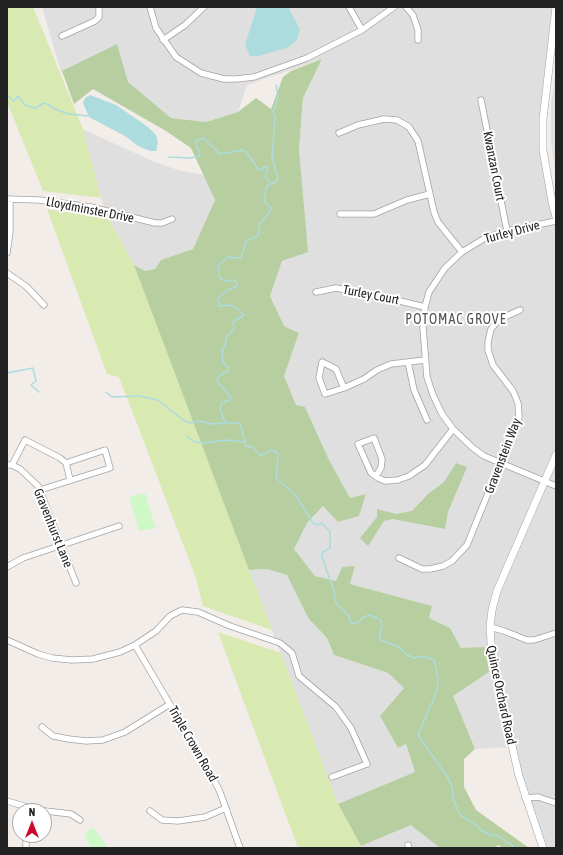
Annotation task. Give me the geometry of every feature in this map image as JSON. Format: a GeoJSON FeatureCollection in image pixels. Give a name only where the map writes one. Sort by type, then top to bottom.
{"type":"FeatureCollection","features":[{"type":"Feature","properties":{"kind":"street"},"geometry":{"type":"LineString","coordinates":[[150,7],[156,28],[176,57],[195,70],[224,79],[254,77],[307,58],[362,30],[394,7]]}},
{"type":"Feature","properties":{"kind":"street"},"geometry":{"type":"LineString","coordinates":[[163,40],[185,25],[204,7]]}},
{"type":"Feature","properties":{"kind":"street"},"geometry":{"type":"LineString","coordinates":[[349,7],[362,30]]}},
{"type":"Feature","properties":{"kind":"street"},"geometry":{"type":"LineString","coordinates":[[406,7],[413,15],[418,30],[418,40]]}},
{"type":"Feature","properties":{"kind":"street"},"geometry":{"type":"LineString","coordinates":[[556,7],[543,119],[543,150],[556,217]]}},
{"type":"Feature","properties":{"kind":"street"},"geometry":{"type":"LineString","coordinates":[[62,36],[95,21],[99,10]]}},
{"type":"Feature","properties":{"kind":"street","name":"Kwanzan Court"},"geometry":{"type":"LineString","coordinates":[[481,100],[506,231]]}},
{"type":"Feature","properties":{"kind":"street"},"geometry":{"type":"LineString","coordinates":[[339,133],[358,125],[384,119],[397,120],[409,126],[418,141],[438,222],[462,252]]}},
{"type":"Feature","properties":{"kind":"street"},"geometry":{"type":"LineString","coordinates":[[340,214],[374,214],[406,200],[430,194]]}},
{"type":"Feature","properties":{"kind":"street"},"geometry":{"type":"LineString","coordinates":[[7,253],[10,232],[8,199]]}},
{"type":"Feature","properties":{"kind":"street","name":"Lloydminster Drive"},"geometry":{"type":"LineString","coordinates":[[8,199],[39,200],[91,208],[155,223],[162,223],[172,219]]}},
{"type":"Feature","properties":{"kind":"street","name":"Turley Drive"},"geometry":{"type":"LineString","coordinates":[[556,221],[506,231],[485,238],[462,252],[438,277],[429,292],[425,307],[423,328],[427,376],[432,395],[442,414],[453,429],[472,448],[501,463],[556,486]]}},
{"type":"Feature","properties":{"kind":"street"},"geometry":{"type":"LineString","coordinates":[[7,273],[27,287],[44,305]]}},
{"type":"Feature","properties":{"kind":"street","name":"Turley Court"},"geometry":{"type":"LineString","coordinates":[[316,292],[336,288],[425,307]]}},
{"type":"Feature","properties":{"kind":"street","name":"Gravenstein Way"},"geometry":{"type":"LineString","coordinates":[[399,558],[422,569],[430,569],[443,566],[457,557],[467,545],[517,424],[519,410],[513,390],[493,365],[488,350],[488,342],[491,329],[500,319],[520,310]]}},
{"type":"Feature","properties":{"kind":"street"},"geometry":{"type":"LineString","coordinates":[[344,388],[336,369],[322,362],[319,378],[325,394],[344,388],[364,379],[377,370],[391,364],[425,360]]}},
{"type":"Feature","properties":{"kind":"street"},"geometry":{"type":"LineString","coordinates":[[408,362],[414,390],[427,420]]}},
{"type":"Feature","properties":{"kind":"street"},"geometry":{"type":"LineString","coordinates":[[376,476],[381,468],[382,459],[374,438],[358,444],[371,473],[376,476],[385,481],[409,476],[425,465],[453,429]]}},
{"type":"Feature","properties":{"kind":"street"},"geometry":{"type":"LineString","coordinates":[[9,465],[25,440],[60,458],[66,463],[70,480]]}},
{"type":"Feature","properties":{"kind":"street"},"geometry":{"type":"LineString","coordinates":[[40,490],[110,468],[105,450],[66,463]]}},
{"type":"Feature","properties":{"kind":"street","name":"Quince Orchard Road"},"geometry":{"type":"LineString","coordinates":[[543,848],[525,798],[492,659],[490,628],[492,610],[498,591],[556,455]]}},
{"type":"Feature","properties":{"kind":"street","name":"Gravenhurst Lane"},"geometry":{"type":"LineString","coordinates":[[9,465],[28,475],[40,490],[60,545],[76,583]]}},
{"type":"Feature","properties":{"kind":"street"},"geometry":{"type":"LineString","coordinates":[[7,567],[23,558],[120,526]]}},
{"type":"Feature","properties":{"kind":"street"},"geometry":{"type":"LineString","coordinates":[[7,640],[38,654],[72,660],[106,657],[135,645],[156,631],[170,616],[182,610],[198,612],[230,626],[280,643],[292,653],[299,676],[336,707],[351,728],[367,764],[332,777]]}},
{"type":"Feature","properties":{"kind":"street"},"geometry":{"type":"LineString","coordinates":[[490,628],[504,631],[527,640],[534,640],[556,633]]}},
{"type":"Feature","properties":{"kind":"street","name":"Triple Crown Road"},"geometry":{"type":"LineString","coordinates":[[135,645],[212,776],[226,808],[240,848]]}},
{"type":"Feature","properties":{"kind":"street"},"geometry":{"type":"LineString","coordinates":[[42,727],[53,736],[86,741],[103,740],[125,732],[170,704]]}},
{"type":"Feature","properties":{"kind":"street"},"geometry":{"type":"LineString","coordinates":[[525,798],[538,797],[556,803]]}},
{"type":"Feature","properties":{"kind":"street"},"geometry":{"type":"LineString","coordinates":[[150,810],[162,820],[178,821],[205,817],[226,808]]}},
{"type":"Feature","properties":{"kind":"street"},"geometry":{"type":"LineString","coordinates":[[52,811],[71,814],[80,820]]}},
{"type":"Feature","properties":{"kind":"shaded area"},"geometry":{"type":"Polygon","coordinates":[[[42,7],[556,7],[543,150],[556,217],[556,848],[547,848],[540,840],[512,747],[475,749],[452,696],[489,672],[461,648],[450,628],[429,618],[432,606],[350,584],[355,566],[336,581],[315,576],[294,549],[307,523],[323,505],[338,522],[359,516],[365,494],[350,498],[328,458],[296,406],[284,376],[299,333],[284,326],[270,296],[282,261],[301,179],[299,150],[303,98],[322,59],[247,85],[238,112],[206,122],[171,118],[125,80],[105,52],[61,72],[42,7]]]}},
{"type":"Feature","properties":{"kind":"shaded area"},"geometry":{"type":"Polygon","coordinates":[[[556,68],[556,181],[551,141],[551,105],[556,68]]]}},
{"type":"Feature","properties":{"kind":"shaded area"},"geometry":{"type":"Polygon","coordinates":[[[82,129],[155,162],[181,171],[205,175],[215,200],[193,249],[161,260],[155,269],[145,271],[134,265],[105,211],[82,129]]]}},
{"type":"Feature","properties":{"kind":"shaded area"},"geometry":{"type":"Polygon","coordinates":[[[267,569],[287,575],[308,618],[327,638],[334,655],[388,673],[404,688],[380,716],[398,748],[406,744],[415,772],[338,804],[249,570],[267,569]]]}},
{"type":"Feature","properties":{"kind":"shaded area"},"geometry":{"type":"Polygon","coordinates":[[[411,825],[457,848],[362,848],[361,846],[411,825]]]}},
{"type":"Feature","properties":{"kind":"green space"},"geometry":{"type":"Polygon","coordinates":[[[7,7],[33,7],[83,129],[101,198],[43,191],[7,102],[7,7]]]}},
{"type":"Feature","properties":{"kind":"green space"},"geometry":{"type":"Polygon","coordinates":[[[117,44],[128,82],[171,118],[206,122],[238,112],[256,98],[271,109],[283,77],[291,71],[322,59],[303,98],[299,150],[308,252],[282,261],[270,296],[284,326],[299,333],[284,376],[296,405],[305,407],[328,458],[350,498],[366,494],[359,516],[338,522],[323,506],[307,523],[294,549],[315,576],[336,581],[342,567],[355,566],[350,584],[432,606],[429,618],[450,628],[461,648],[485,647],[489,672],[453,696],[475,749],[464,759],[464,787],[476,810],[529,848],[503,848],[498,845],[495,848],[440,848],[411,825],[361,846],[338,804],[415,772],[406,744],[398,748],[380,716],[404,688],[388,673],[334,655],[327,638],[308,618],[287,575],[267,569],[249,570],[134,265],[145,271],[155,269],[161,260],[193,249],[215,200],[191,148],[166,131],[93,89],[74,104],[62,71],[117,44]]]}},
{"type":"Feature","properties":{"kind":"green space"},"geometry":{"type":"Polygon","coordinates":[[[47,209],[109,219],[134,265],[272,630],[203,606],[196,578],[119,377],[107,374],[47,209]]]}},
{"type":"Feature","properties":{"kind":"green space"},"geometry":{"type":"Polygon","coordinates":[[[456,463],[467,467],[448,512],[445,529],[393,519],[384,521],[368,546],[360,538],[377,517],[377,509],[396,514],[412,511],[428,494],[444,482],[456,463]]]}},
{"type":"Feature","properties":{"kind":"green space"},"geometry":{"type":"Polygon","coordinates":[[[145,493],[156,528],[139,531],[129,497],[145,493]]]}},
{"type":"Feature","properties":{"kind":"green space"},"geometry":{"type":"Polygon","coordinates":[[[218,632],[281,653],[338,804],[362,848],[298,848],[218,632]]]}},
{"type":"Feature","properties":{"kind":"green space"},"geometry":{"type":"Polygon","coordinates":[[[93,827],[108,848],[90,848],[85,834],[93,827]]]}},
{"type":"Feature","properties":{"kind":"water"},"geometry":{"type":"Polygon","coordinates":[[[257,7],[288,7],[300,29],[297,40],[287,48],[258,56],[250,56],[245,45],[257,7]]]}},
{"type":"Feature","properties":{"kind":"water"},"geometry":{"type":"Polygon","coordinates":[[[90,95],[116,105],[148,127],[156,135],[158,142],[156,151],[150,151],[138,146],[125,136],[89,117],[83,103],[85,98],[90,95]]]}},
{"type":"Feature","properties":{"kind":"waterway"},"geometry":{"type":"LineString","coordinates":[[276,85],[278,96],[273,112],[275,116],[272,158],[278,178],[275,183],[268,185],[265,193],[265,202],[271,210],[260,223],[258,236],[246,241],[241,258],[228,257],[218,266],[220,278],[225,281],[235,280],[237,284],[236,287],[227,290],[218,299],[219,306],[230,305],[238,309],[244,315],[233,322],[234,328],[226,338],[222,351],[223,363],[227,366],[228,371],[219,376],[217,381],[231,397],[230,400],[222,403],[220,408],[223,418],[226,423],[240,423],[246,446],[253,447],[260,456],[271,450],[276,452],[278,455],[276,478],[294,493],[313,523],[318,525],[322,523],[330,532],[330,548],[323,552],[322,557],[334,591],[336,603],[348,615],[351,623],[358,623],[362,618],[369,615],[377,618],[381,621],[382,626],[379,639],[399,647],[406,654],[414,658],[423,656],[434,660],[438,679],[437,691],[418,735],[448,778],[452,787],[453,799],[460,815],[472,822],[481,830],[490,835],[497,835],[516,848]]}},
{"type":"Feature","properties":{"kind":"waterway"},"geometry":{"type":"LineString","coordinates":[[7,95],[14,101],[18,96],[25,105],[31,107],[36,108],[44,103],[69,114],[88,116]]}},
{"type":"Feature","properties":{"kind":"waterway"},"geometry":{"type":"LineString","coordinates":[[169,157],[191,158],[199,156],[200,154],[195,141],[203,138],[220,154],[242,150],[246,152],[258,169],[262,170],[264,167],[268,167],[265,177],[270,183]]}},
{"type":"Feature","properties":{"kind":"waterway"},"geometry":{"type":"LineString","coordinates":[[7,373],[33,368],[36,381],[31,385],[39,392]]}},
{"type":"Feature","properties":{"kind":"waterway"},"geometry":{"type":"LineString","coordinates":[[106,392],[112,397],[139,396],[158,400],[183,420],[190,423],[199,421],[211,424],[226,423]]}},
{"type":"Feature","properties":{"kind":"waterway"},"geometry":{"type":"LineString","coordinates":[[186,436],[195,442],[205,443],[225,440],[244,442]]}},
{"type":"Feature","properties":{"kind":"district","name":"POTOMAC GROVE"},"geometry":{"type":"Point","coordinates":[456,320]}}]}
